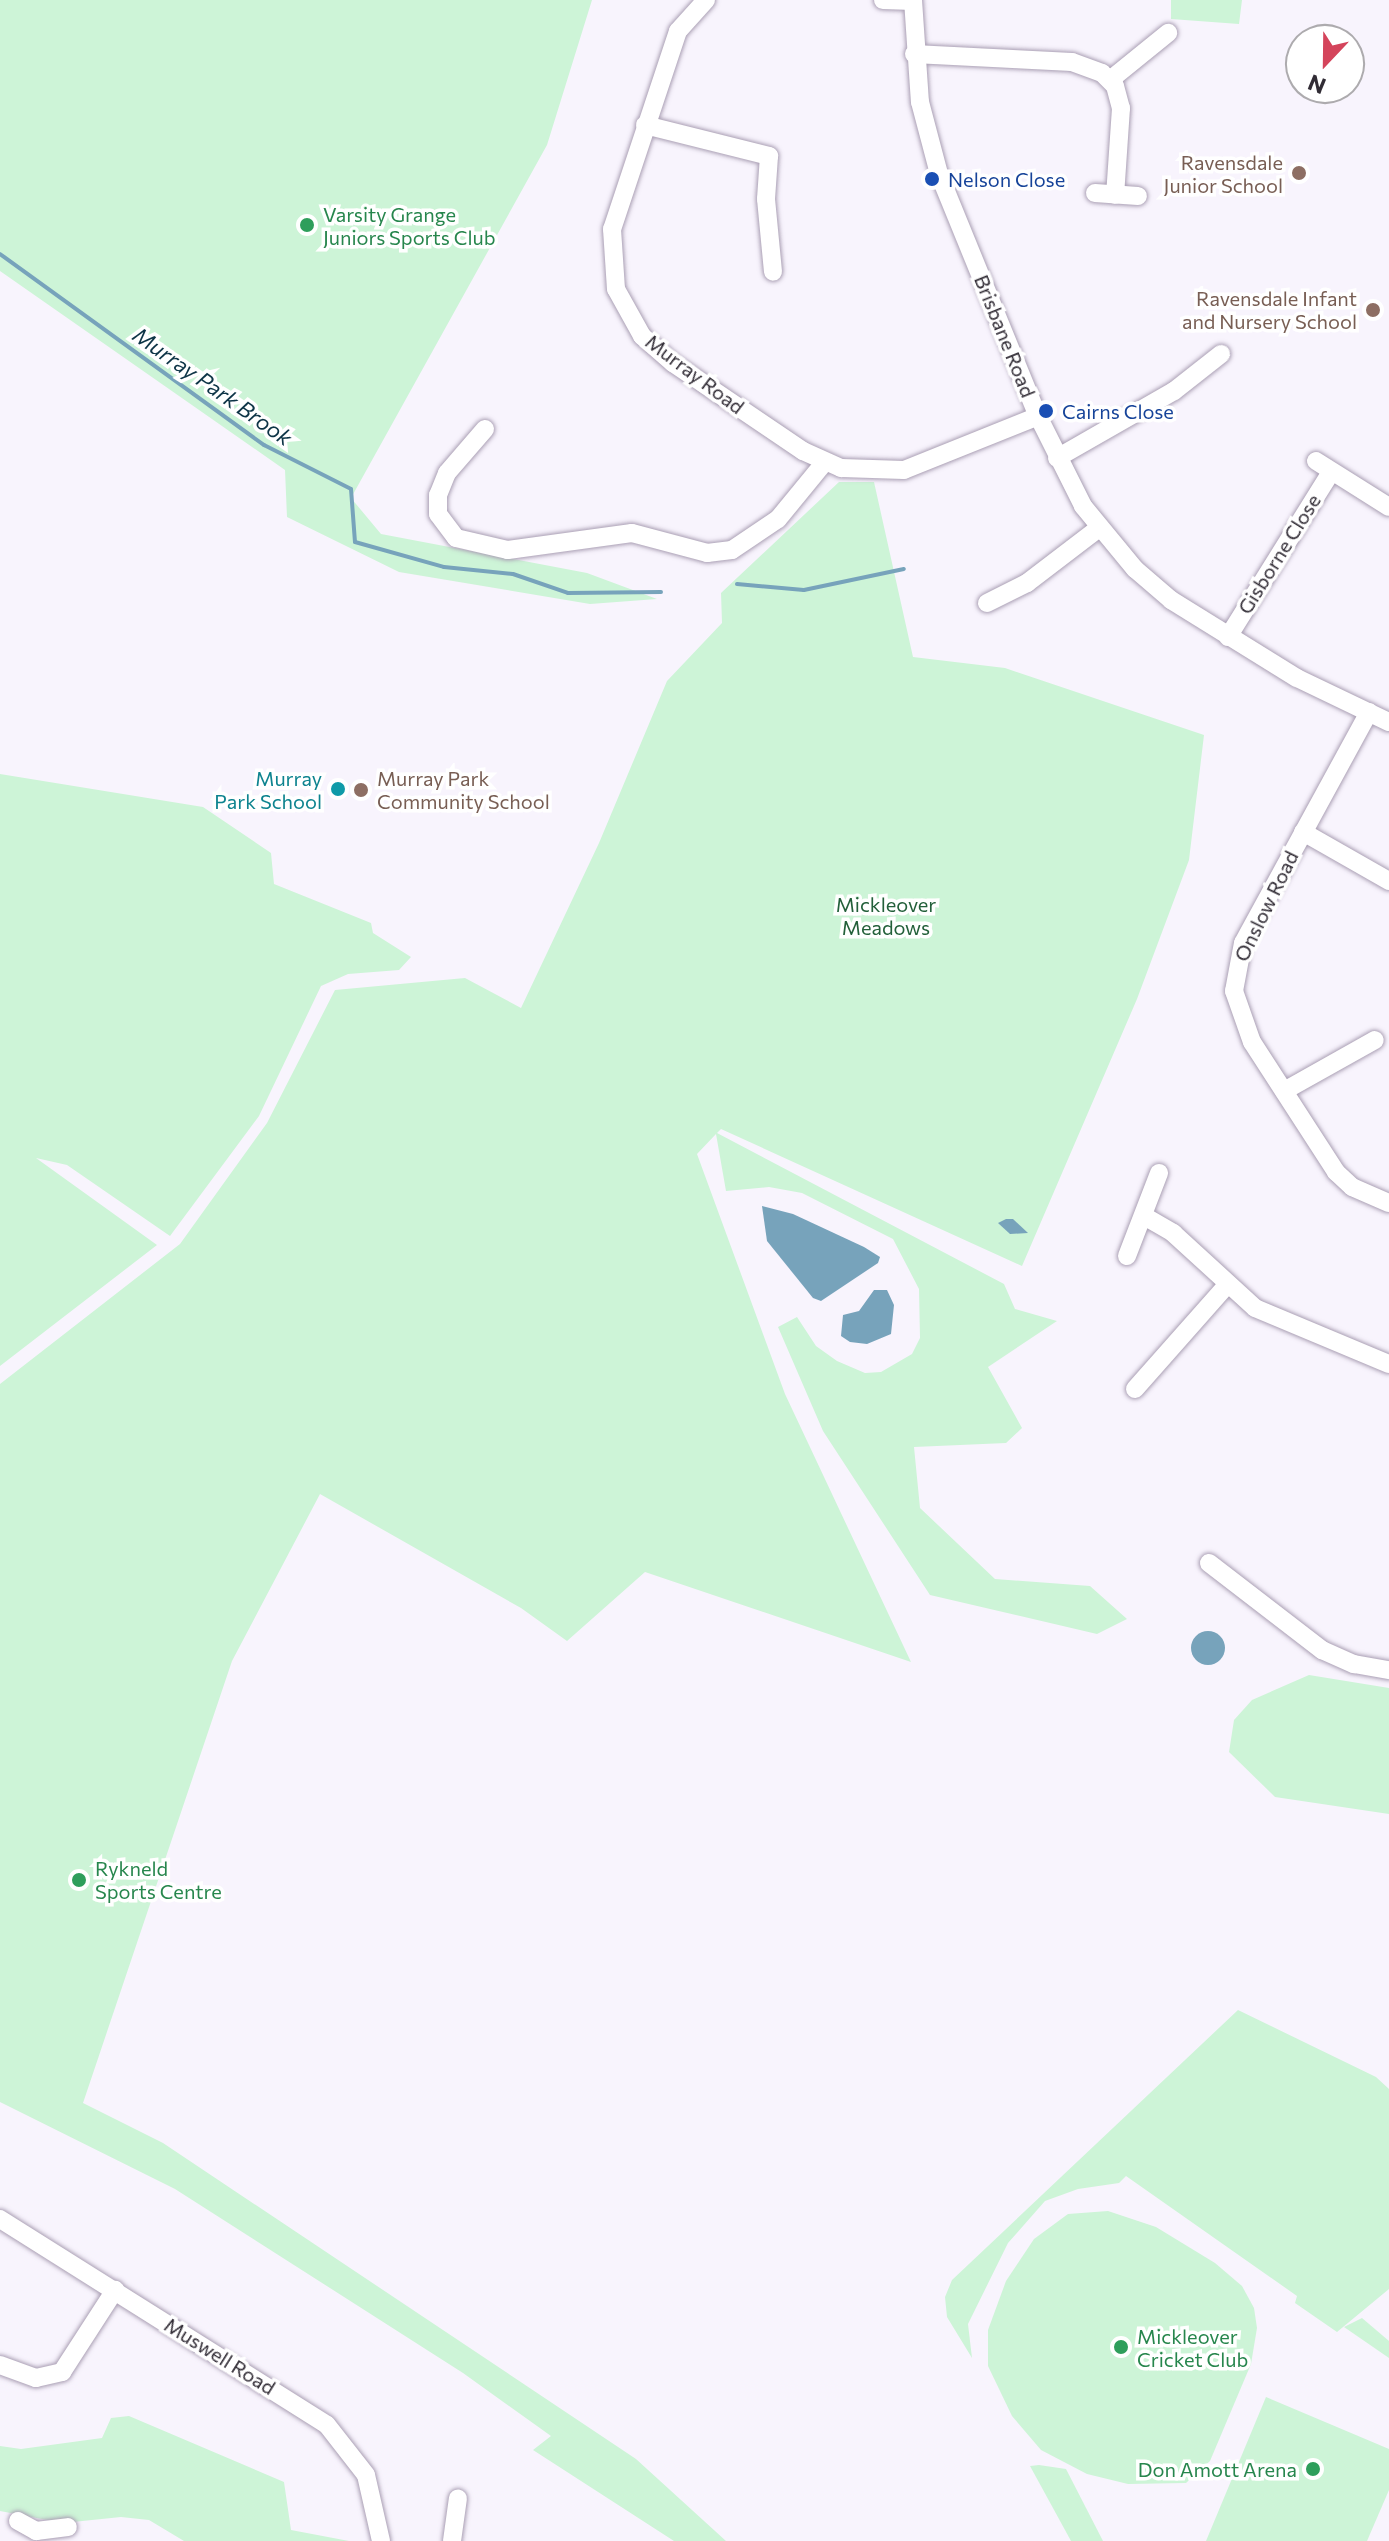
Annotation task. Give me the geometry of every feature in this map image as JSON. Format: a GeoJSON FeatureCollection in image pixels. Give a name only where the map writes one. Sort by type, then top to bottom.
{"type":"FeatureCollection","features":[{"type":"Feature","properties":{"kind":"street","name":"Murray Road"},"geometry":{"type":"LineString","coordinates":[[706,0],[678,31],[610,240],[616,289],[629,316],[673,363],[824,463],[858,472],[904,470],[1038,416]]}},
{"type":"Feature","properties":{"kind":"street"},"geometry":{"type":"LineString","coordinates":[[883,0],[913,0]]}},
{"type":"Feature","properties":{"kind":"street","name":"Brisbane Road"},"geometry":{"type":"LineString","coordinates":[[913,0],[914,54],[924,120],[939,174],[1038,416],[1057,458],[1099,528],[1152,585],[1228,637],[1389,722]]}},
{"type":"Feature","properties":{"kind":"street"},"geometry":{"type":"LineString","coordinates":[[1110,80],[1163,45]]}},
{"type":"Feature","properties":{"kind":"street"},"geometry":{"type":"LineString","coordinates":[[914,54],[1082,63],[1110,80],[1121,108],[1115,195]]}},
{"type":"Feature","properties":{"kind":"street"},"geometry":{"type":"LineString","coordinates":[[645,125],[771,148],[766,214],[773,272]]}},
{"type":"Feature","properties":{"kind":"street"},"geometry":{"type":"LineString","coordinates":[[1095,193],[1138,196]]}},
{"type":"Feature","properties":{"kind":"street"},"geometry":{"type":"LineString","coordinates":[[1057,458],[1167,396],[1216,359],[1198,348]]}},
{"type":"Feature","properties":{"kind":"street"},"geometry":{"type":"LineString","coordinates":[[485,429],[447,473],[438,495],[438,514],[456,538],[508,550],[632,533],[707,553],[732,550],[778,519],[812,484],[824,463]]}},
{"type":"Feature","properties":{"kind":"street","name":"Gisborne Close"},"geometry":{"type":"LineString","coordinates":[[1228,637],[1324,466],[1389,507]]}},
{"type":"Feature","properties":{"kind":"street"},"geometry":{"type":"LineString","coordinates":[[987,603],[1016,600],[1099,528]]}},
{"type":"Feature","properties":{"kind":"street","name":"Onslow Road"},"geometry":{"type":"LineString","coordinates":[[1369,712],[1243,943],[1234,980],[1239,1017],[1344,1180],[1389,1203]]}},
{"type":"Feature","properties":{"kind":"street"},"geometry":{"type":"LineString","coordinates":[[1303,832],[1389,881]]}},
{"type":"Feature","properties":{"kind":"street"},"geometry":{"type":"LineString","coordinates":[[1284,1091],[1368,1050]]}},
{"type":"Feature","properties":{"kind":"street"},"geometry":{"type":"LineString","coordinates":[[1127,1256],[1159,1173]]}},
{"type":"Feature","properties":{"kind":"street"},"geometry":{"type":"LineString","coordinates":[[1144,1216],[1173,1233],[1227,1285],[1278,1320],[1389,1364]]}},
{"type":"Feature","properties":{"kind":"street"},"geometry":{"type":"LineString","coordinates":[[1135,1389],[1227,1285]]}},
{"type":"Feature","properties":{"kind":"street"},"geometry":{"type":"LineString","coordinates":[[1209,1563],[1322,1650],[1354,1664],[1389,1670]]}},
{"type":"Feature","properties":{"kind":"street","name":"Muswell Road"},"geometry":{"type":"LineString","coordinates":[[0,2219],[327,2425],[366,2475],[381,2541]]}},
{"type":"Feature","properties":{"kind":"street"},"geometry":{"type":"LineString","coordinates":[[0,2365],[36,2378],[62,2372],[115,2290]]}},
{"type":"Feature","properties":{"kind":"street"},"geometry":{"type":"LineString","coordinates":[[452,2541],[458,2498]]}},
{"type":"Feature","properties":{"kind":"street"},"geometry":{"type":"LineString","coordinates":[[18,2521],[35,2536],[68,2527]]}},
{"type":"Feature","properties":{"kind":"green space","name":"Varsity Grange Juniors Sports Club"},"geometry":{"type":"Polygon","coordinates":[[[0,0],[592,0],[547,145],[351,498],[381,534],[587,573],[657,599],[590,604],[399,572],[287,517],[285,470],[0,271],[0,0]]]}},
{"type":"Feature","properties":{"kind":"green space"},"geometry":{"type":"Polygon","coordinates":[[[1171,0],[1242,0],[1239,24],[1171,19],[1171,0]]]}},
{"type":"Feature","properties":{"kind":"green space","name":"Mickleover Meadows"},"geometry":{"type":"Polygon","coordinates":[[[839,482],[874,482],[913,657],[1005,668],[1204,735],[1189,860],[1137,999],[1022,1266],[721,1129],[717,1133],[1004,1284],[1015,1309],[1057,1321],[988,1367],[1022,1428],[1006,1443],[914,1447],[920,1508],[995,1579],[1090,1586],[1127,1619],[1097,1634],[930,1595],[823,1431],[778,1327],[797,1317],[816,1346],[837,1361],[865,1373],[881,1372],[912,1354],[920,1338],[919,1289],[893,1239],[802,1193],[769,1187],[726,1191],[716,1134],[697,1154],[785,1394],[911,1662],[645,1572],[567,1641],[521,1608],[320,1494],[232,1661],[83,2103],[163,2143],[636,2459],[726,2541],[674,2541],[533,2450],[551,2436],[463,2373],[175,2189],[0,2102],[0,1384],[180,1244],[267,1123],[335,990],[465,978],[521,1008],[599,843],[667,681],[722,623],[721,593],[839,482]]]}},
{"type":"Feature","properties":{"kind":"green space"},"geometry":{"type":"Polygon","coordinates":[[[0,774],[203,807],[271,853],[274,884],[371,923],[373,933],[411,957],[399,970],[348,974],[321,986],[259,1116],[170,1236],[67,1165],[36,1158],[157,1245],[0,1366],[0,774]]]}},
{"type":"Feature","properties":{"kind":"green space"},"geometry":{"type":"Polygon","coordinates":[[[1309,1675],[1389,1688],[1389,1814],[1275,1797],[1229,1752],[1234,1720],[1252,1700],[1309,1675]]]}},
{"type":"Feature","properties":{"kind":"green space"},"geometry":{"type":"Polygon","coordinates":[[[1238,2010],[1376,2077],[1389,2089],[1389,2289],[1337,2332],[1295,2303],[1297,2296],[1126,2176],[1119,2183],[1078,2189],[1045,2201],[1008,2243],[968,2324],[972,2358],[947,2317],[945,2297],[952,2280],[1238,2010]]]}},
{"type":"Feature","properties":{"kind":"green space","name":"Mickleover Cricket Club"},"geometry":{"type":"Polygon","coordinates":[[[1108,2211],[1156,2227],[1215,2263],[1242,2286],[1254,2308],[1257,2328],[1251,2364],[1210,2461],[1186,2483],[1128,2484],[1087,2474],[1041,2450],[1012,2416],[988,2366],[988,2330],[1006,2281],[1034,2239],[1068,2214],[1108,2211]]]}},
{"type":"Feature","properties":{"kind":"green space"},"geometry":{"type":"Polygon","coordinates":[[[1362,2318],[1389,2341],[1389,2358],[1344,2327],[1362,2318]]]}},
{"type":"Feature","properties":{"kind":"green space","name":"Don Amott Arena"},"geometry":{"type":"Polygon","coordinates":[[[1266,2397],[1389,2449],[1389,2490],[1367,2541],[1206,2541],[1266,2397]]]}},
{"type":"Feature","properties":{"kind":"green space"},"geometry":{"type":"Polygon","coordinates":[[[129,2416],[284,2482],[291,2530],[349,2541],[184,2541],[149,2520],[121,2517],[63,2523],[0,2511],[0,2446],[21,2449],[102,2438],[111,2418],[129,2416]]]}},
{"type":"Feature","properties":{"kind":"green space"},"geometry":{"type":"Polygon","coordinates":[[[1030,2466],[1066,2469],[1103,2541],[1071,2541],[1030,2466]]]}},
{"type":"Feature","properties":{"kind":"water"},"geometry":{"type":"Polygon","coordinates":[[[762,1206],[793,1214],[864,1247],[880,1257],[878,1263],[821,1301],[813,1298],[767,1241],[762,1206]]]}},
{"type":"Feature","properties":{"kind":"water"},"geometry":{"type":"Polygon","coordinates":[[[1013,1219],[1028,1233],[1010,1234],[998,1223],[1013,1219]]]}},
{"type":"Feature","properties":{"kind":"water"},"geometry":{"type":"Polygon","coordinates":[[[874,1290],[887,1290],[894,1305],[891,1334],[867,1344],[850,1342],[841,1336],[843,1315],[859,1311],[874,1290]]]}},
{"type":"Feature","properties":{"kind":"water"},"geometry":{"type":"Polygon","coordinates":[[[1208,1631],[1220,1636],[1225,1648],[1220,1660],[1208,1665],[1196,1660],[1191,1648],[1196,1636],[1208,1631]]]}},
{"type":"Feature","properties":{"kind":"waterway","name":"Murray Park Brook"},"geometry":{"type":"LineString","coordinates":[[0,254],[264,445],[351,489],[355,542],[444,567],[513,574],[568,593],[661,592]]}},
{"type":"Feature","properties":{"kind":"waterway","name":"Murray Park Brook"},"geometry":{"type":"LineString","coordinates":[[737,584],[804,590],[904,569]]}},
{"type":"Feature","properties":{"kind":"place","name":"Ravensdale Junior School"},"geometry":{"type":"Point","coordinates":[1299,173]}},
{"type":"Feature","properties":{"kind":"place","name":"Nelson Close"},"geometry":{"type":"Point","coordinates":[932,179]}},
{"type":"Feature","properties":{"kind":"place","name":"Varsity Grange Juniors Sports Club"},"geometry":{"type":"Point","coordinates":[307,225]}},
{"type":"Feature","properties":{"kind":"place","name":"Ravensdale Infant and Nursery School"},"geometry":{"type":"Point","coordinates":[1373,310]}},
{"type":"Feature","properties":{"kind":"place","name":"Cairns Close"},"geometry":{"type":"Point","coordinates":[1046,411]}},
{"type":"Feature","properties":{"kind":"place","name":"Murray Park School"},"geometry":{"type":"Point","coordinates":[338,789]}},
{"type":"Feature","properties":{"kind":"place","name":"Murray Park Community School"},"geometry":{"type":"Point","coordinates":[361,790]}},
{"type":"Feature","properties":{"kind":"place","name":"Rykneld Sports Centre"},"geometry":{"type":"Point","coordinates":[79,1880]}},
{"type":"Feature","properties":{"kind":"place","name":"Mickleover Cricket Club"},"geometry":{"type":"Point","coordinates":[1121,2347]}},
{"type":"Feature","properties":{"kind":"place","name":"Don Amott Arena"},"geometry":{"type":"Point","coordinates":[1313,2469]}}]}
